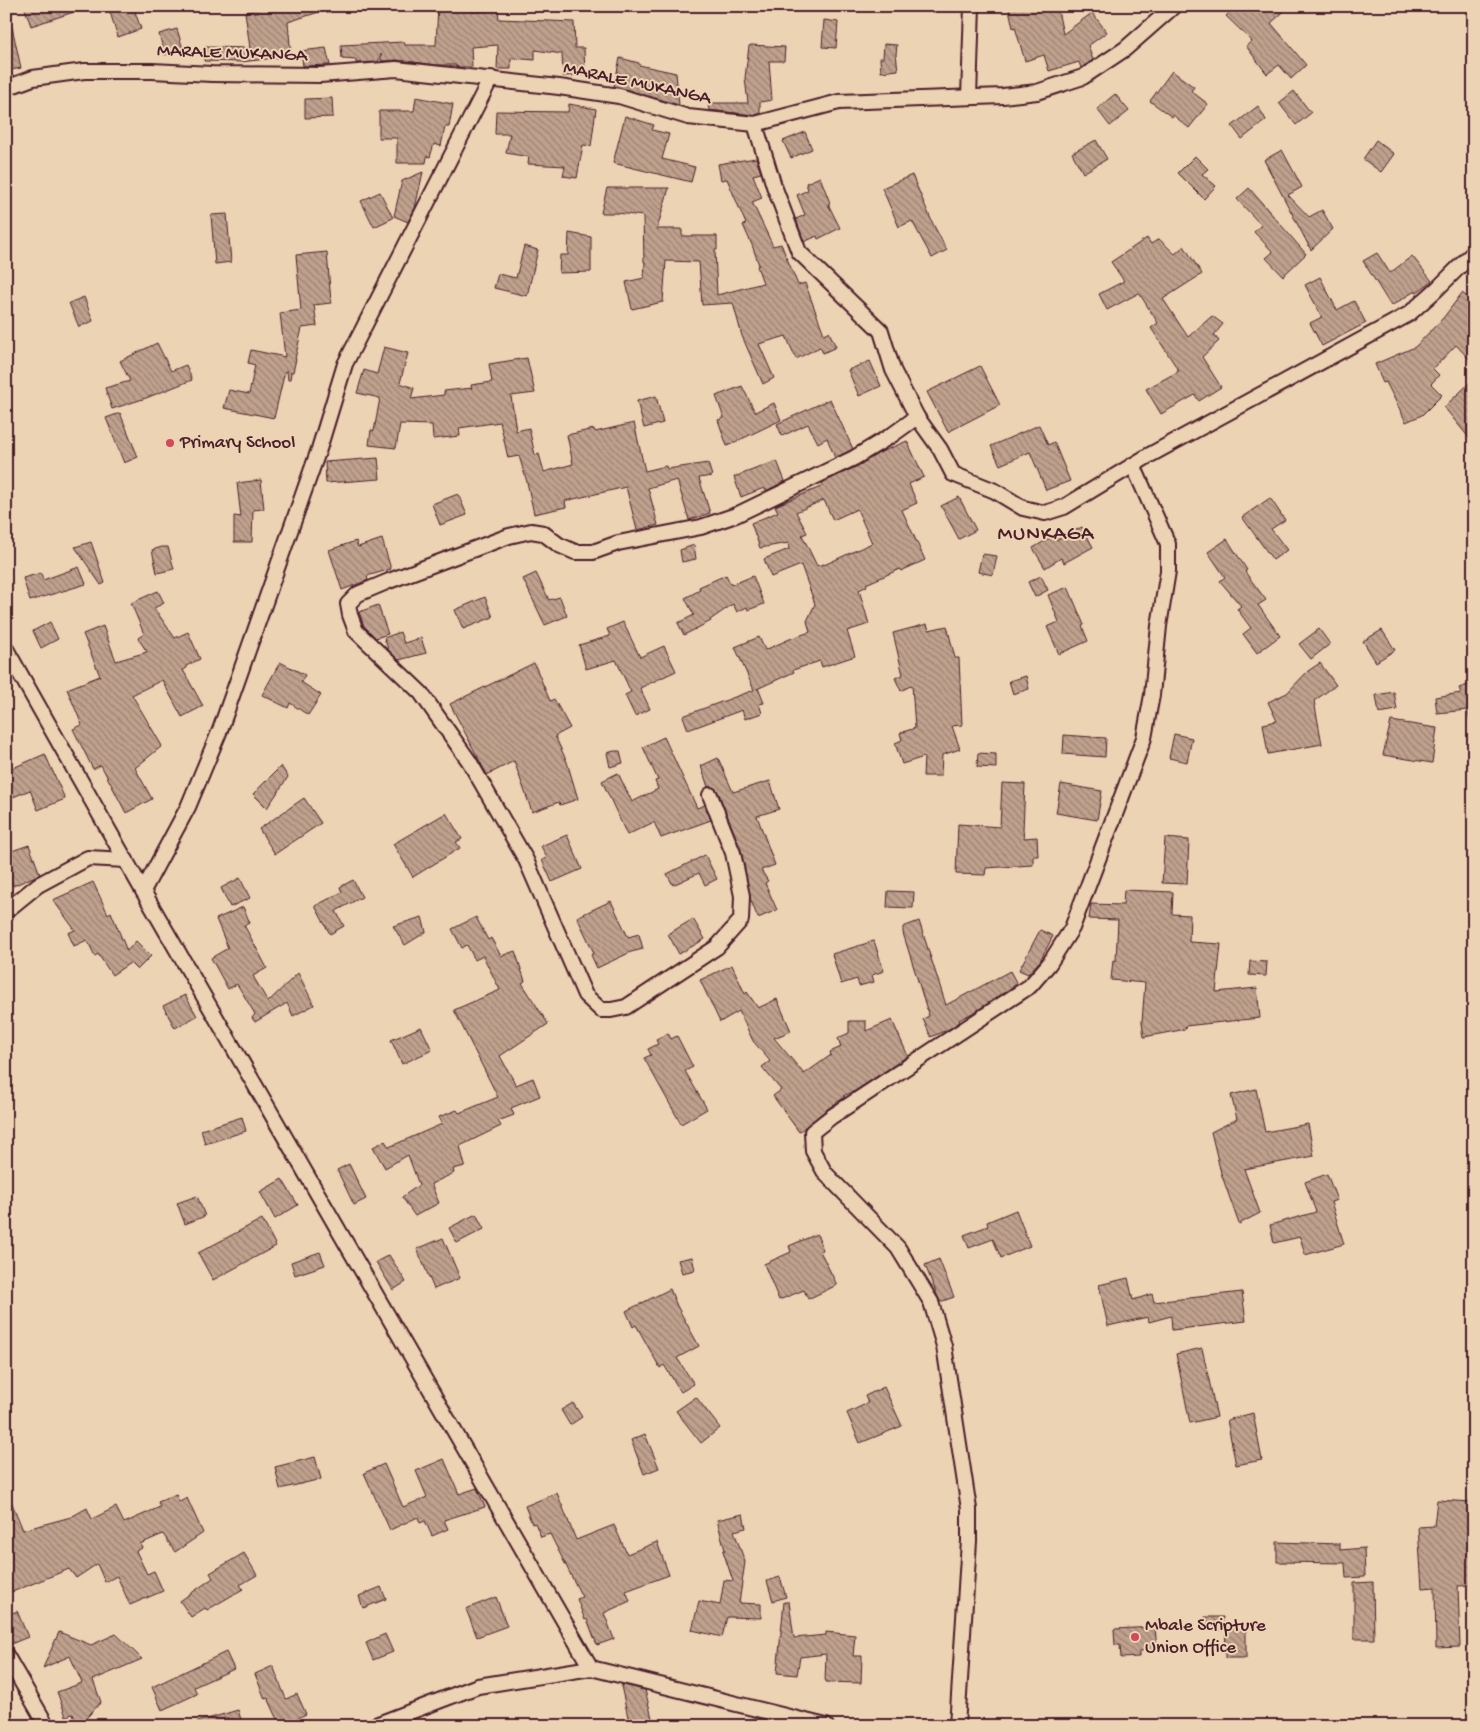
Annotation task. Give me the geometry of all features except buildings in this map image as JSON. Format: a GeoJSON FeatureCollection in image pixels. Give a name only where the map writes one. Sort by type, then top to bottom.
{"type":"FeatureCollection","features":[{"type":"Feature","properties":{"kind":"street"},"geometry":{"type":"LineString","coordinates":[[969,97],[972,6]]}},
{"type":"Feature","properties":{"kind":"street","name":"MARALE MUKANGA"},"geometry":{"type":"LineString","coordinates":[[6,88],[33,78],[84,71],[320,75],[396,69],[491,78],[620,96],[688,117],[755,124],[840,102],[1003,96],[1037,92],[1083,77],[1125,50],[1174,6]]}},
{"type":"Feature","properties":{"kind":"street"},"geometry":{"type":"LineString","coordinates":[[143,890],[188,807],[220,730],[318,449],[345,364],[491,78]]}},
{"type":"Feature","properties":{"kind":"street"},"geometry":{"type":"LineString","coordinates":[[755,124],[774,186],[800,252],[881,330],[893,370],[917,417],[940,448],[953,474],[995,491],[1023,508],[1045,513],[1064,507],[1133,465],[1409,314],[1474,252]]}},
{"type":"Feature","properties":{"kind":"street"},"geometry":{"type":"LineString","coordinates":[[710,796],[733,853],[742,896],[741,920],[717,947],[626,1007],[601,1010],[585,994],[526,860],[470,761],[421,692],[356,631],[348,604],[358,594],[389,581],[509,536],[531,531],[543,533],[559,545],[576,552],[593,552],[618,543],[701,527],[736,515],[854,458],[917,417]]}},
{"type":"Feature","properties":{"kind":"street"},"geometry":{"type":"LineString","coordinates":[[957,1726],[969,1541],[969,1508],[944,1346],[931,1302],[898,1248],[825,1173],[813,1151],[812,1132],[831,1117],[1030,986],[1049,964],[1072,928],[1144,738],[1152,695],[1159,626],[1168,571],[1168,544],[1133,465]]}},
{"type":"Feature","properties":{"kind":"street"},"geometry":{"type":"LineString","coordinates":[[6,649],[591,1668]]}},
{"type":"Feature","properties":{"kind":"street"},"geometry":{"type":"LineString","coordinates":[[6,911],[38,885],[88,858],[126,860]]}},
{"type":"Feature","properties":{"kind":"street"},"geometry":{"type":"LineString","coordinates":[[6,1655],[47,1726]]}},
{"type":"Feature","properties":{"kind":"street"},"geometry":{"type":"LineString","coordinates":[[373,1726],[478,1686],[591,1668],[826,1726]]}},
{"type":"Feature","properties":{"kind":"place","name":"Primary School"},"geometry":{"type":"Point","coordinates":[170,443]}},
{"type":"Feature","properties":{"kind":"place","name":"Mbale Scripture Union Office"},"geometry":{"type":"Point","coordinates":[1135,1637]}},
{"type":"Feature","properties":{"kind":"district","name":"MUNKAGA"},"geometry":{"type":"Point","coordinates":[1046,535]}}]}
